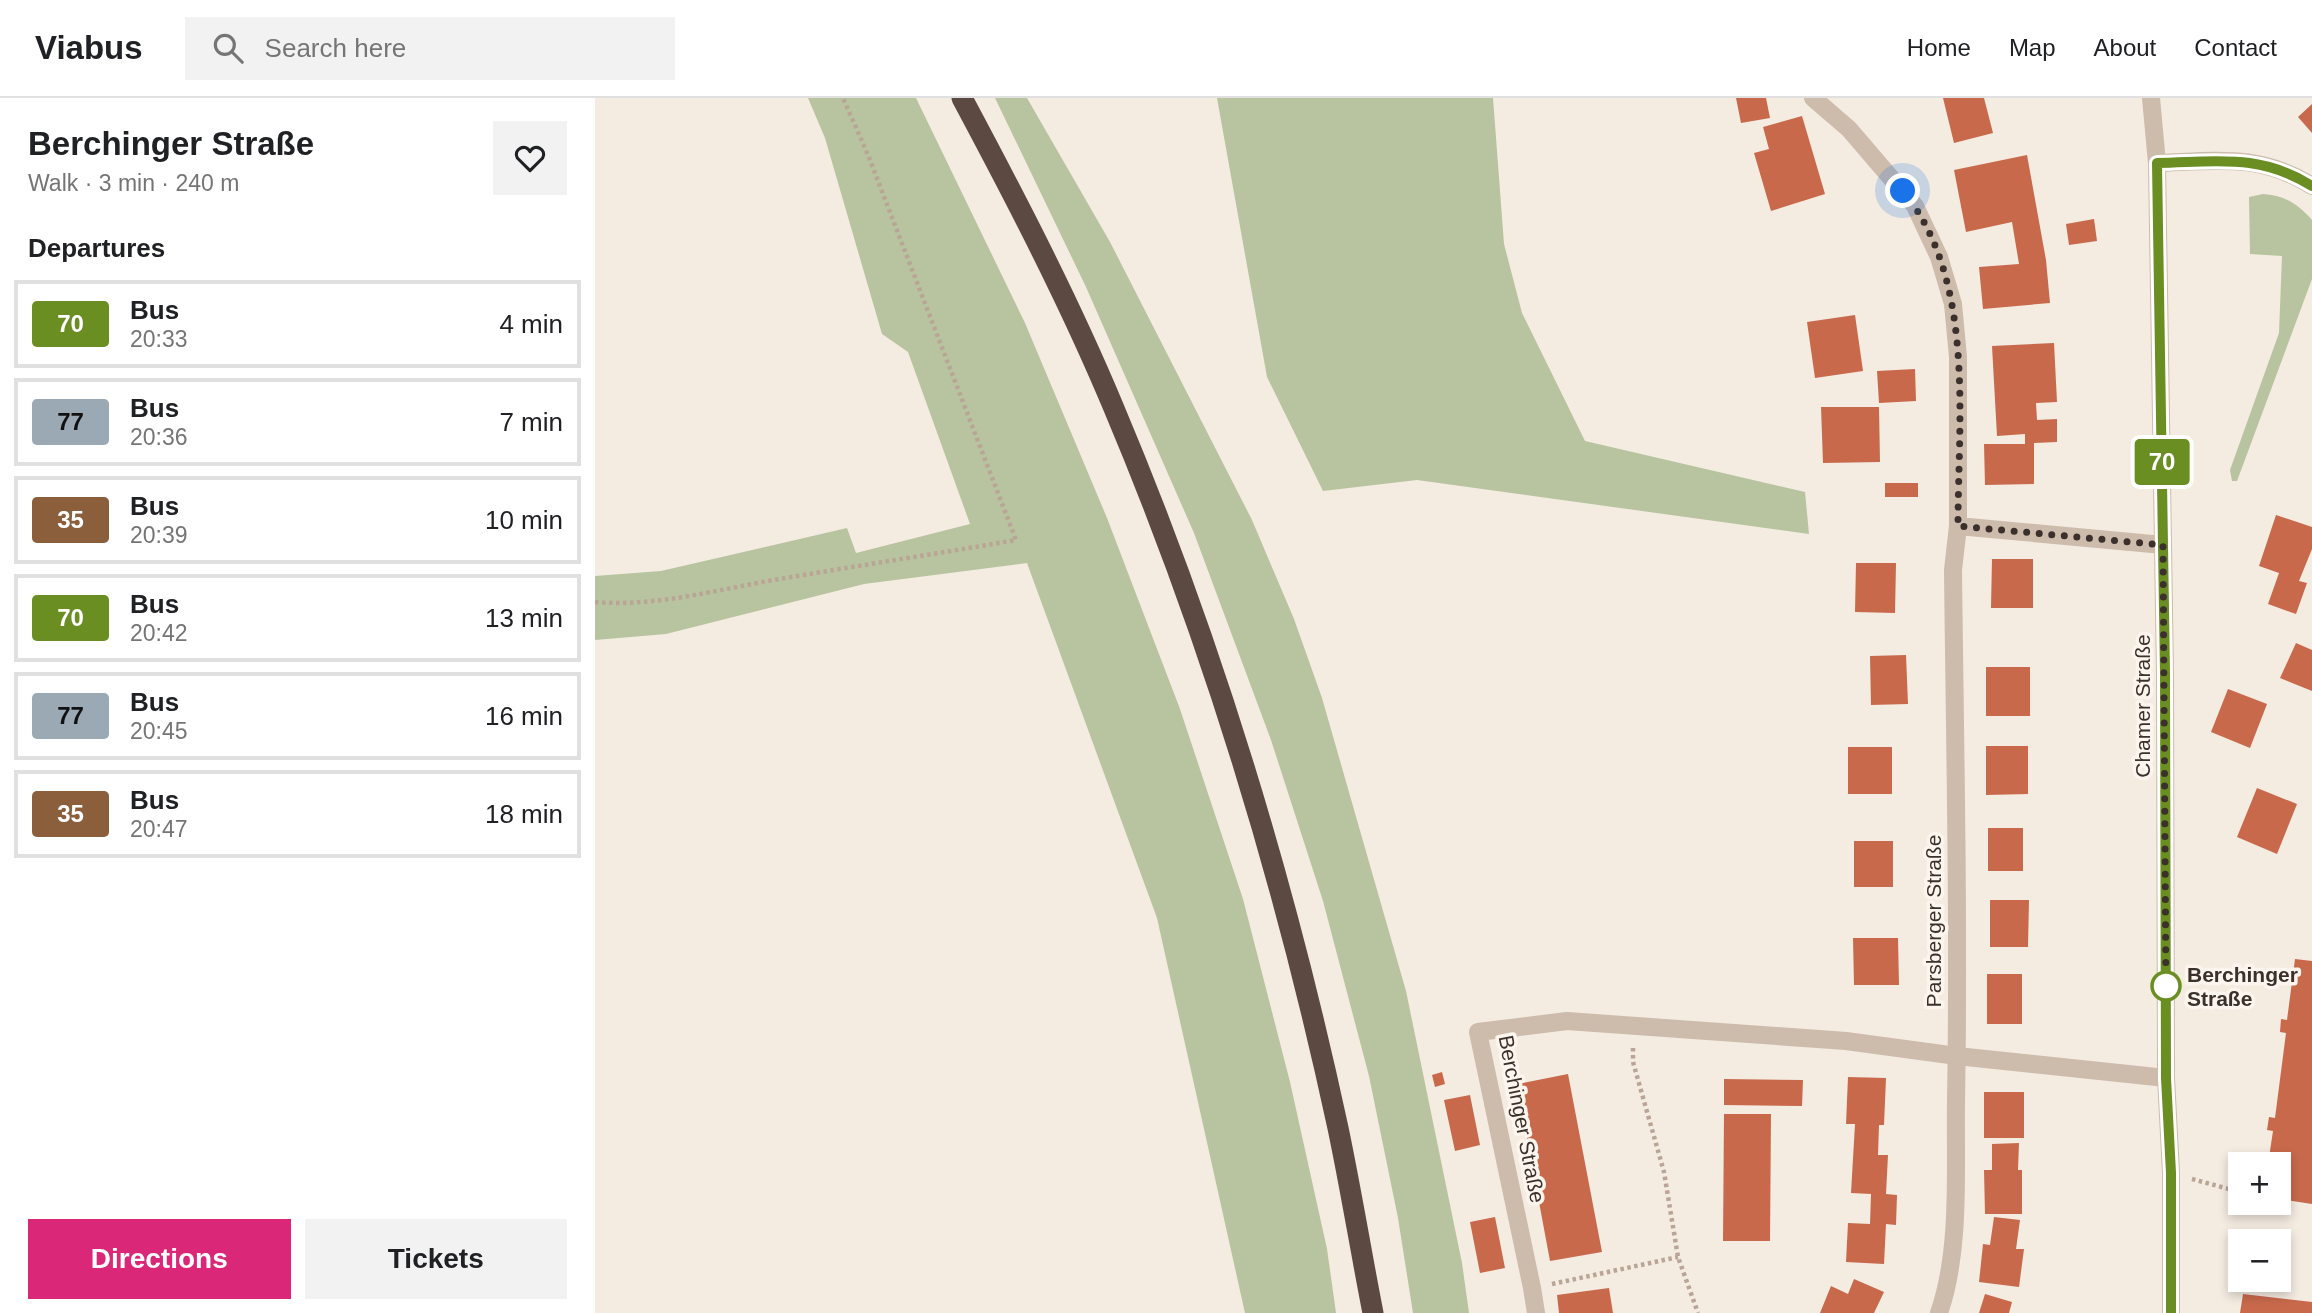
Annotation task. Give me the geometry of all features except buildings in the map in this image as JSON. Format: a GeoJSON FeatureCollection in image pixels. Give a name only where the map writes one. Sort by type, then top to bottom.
{"type":"FeatureCollection","features":[{"type":"Feature","properties":{"kind":"highway"},"geometry":{"type":"LineString","coordinates":[[962,98],[1050,268],[1113,405],[1191,610],[1238,747],[1295,945],[1338,1129],[1373,1313]]}},
{"type":"Feature","properties":{"kind":"street","name":"Parsberger Straße"},"geometry":{"type":"LineString","coordinates":[[1813,98],[1849,129],[1915,206],[1939,257],[1953,304],[1958,356],[1958,526],[1953,570],[1957,1056],[1953,1249],[1945,1294],[1938,1313]]}},
{"type":"Feature","properties":{"kind":"street","name":"Chamer Straße"},"geometry":{"type":"LineString","coordinates":[[2151,98],[2157,163],[2163,545],[2166,1078],[2171,1173],[2171,1313]]}},
{"type":"Feature","properties":{"kind":"street"},"geometry":{"type":"LineString","coordinates":[[2157,163],[2251,162],[2273,166],[2312,186]]}},
{"type":"Feature","properties":{"kind":"street"},"geometry":{"type":"LineString","coordinates":[[1958,526],[2163,545]]}},
{"type":"Feature","properties":{"kind":"street","name":"Berchinger Straße"},"geometry":{"type":"LineString","coordinates":[[1536,1313],[1478,1032],[1567,1021],[1846,1041],[1957,1056],[2166,1078]]}},
{"type":"Feature","properties":{"kind":"path"},"geometry":{"type":"LineString","coordinates":[[595,602],[611,604],[678,599],[773,580],[1016,540],[868,155],[843,98]]}},
{"type":"Feature","properties":{"kind":"path"},"geometry":{"type":"LineString","coordinates":[[1634,1026],[1633,1062],[1664,1172],[1678,1257],[1698,1313]]}},
{"type":"Feature","properties":{"kind":"path"},"geometry":{"type":"LineString","coordinates":[[2171,1173],[2228,1189]]}},
{"type":"Feature","properties":{"kind":"path"},"geometry":{"type":"LineString","coordinates":[[1532,1288],[1678,1257]]}},
{"type":"Feature","properties":{"kind":"green space"},"geometry":{"type":"Polygon","coordinates":[[[808,98],[916,98],[1025,323],[1107,518],[1180,709],[1243,899],[1290,1082],[1327,1249],[1336,1313],[1245,1313],[1157,918],[1027,563],[864,584],[666,634],[595,640],[595,576],[661,571],[847,528],[856,553],[970,524],[908,352],[882,334],[825,138],[808,98]]]}},
{"type":"Feature","properties":{"kind":"green space"},"geometry":{"type":"Polygon","coordinates":[[[995,98],[1027,98],[1110,242],[1252,520],[1294,619],[1322,698],[1406,991],[1462,1263],[1469,1313],[1413,1313],[1398,1218],[1369,1076],[1323,901],[1271,740],[1194,533],[1086,287],[995,98]]]}},
{"type":"Feature","properties":{"kind":"green space"},"geometry":{"type":"Polygon","coordinates":[[[1217,98],[1493,98],[1504,244],[1522,313],[1585,441],[1805,492],[1809,534],[1417,480],[1323,491],[1267,377],[1217,98]]]}},
{"type":"Feature","properties":{"kind":"green space"},"geometry":{"type":"Polygon","coordinates":[[[2263,194],[2290,201],[2312,220],[2312,279],[2237,481],[2232,481],[2230,470],[2279,333],[2282,256],[2250,254],[2249,197],[2263,194]]]}},
{"type":"Feature","properties":{"kind":"bus line","name":"70"},"geometry":{"type":"LineString","coordinates":[[2171,1313],[2171,1173],[2166,1078],[2165,673],[2157,163],[2251,162],[2273,166],[2312,186]]}},
{"type":"Feature","properties":{"kind":"place","name":"Berchinger Straße"},"geometry":{"type":"Point","coordinates":[2166,986]}},
{"type":"Feature","properties":{"kind":"route"},"geometry":{"type":"LineString","coordinates":[[1903,191],[1915,206],[1939,257],[1953,304],[1958,356],[1958,526],[2163,545],[2166,994],[2166,986]]}}]}
